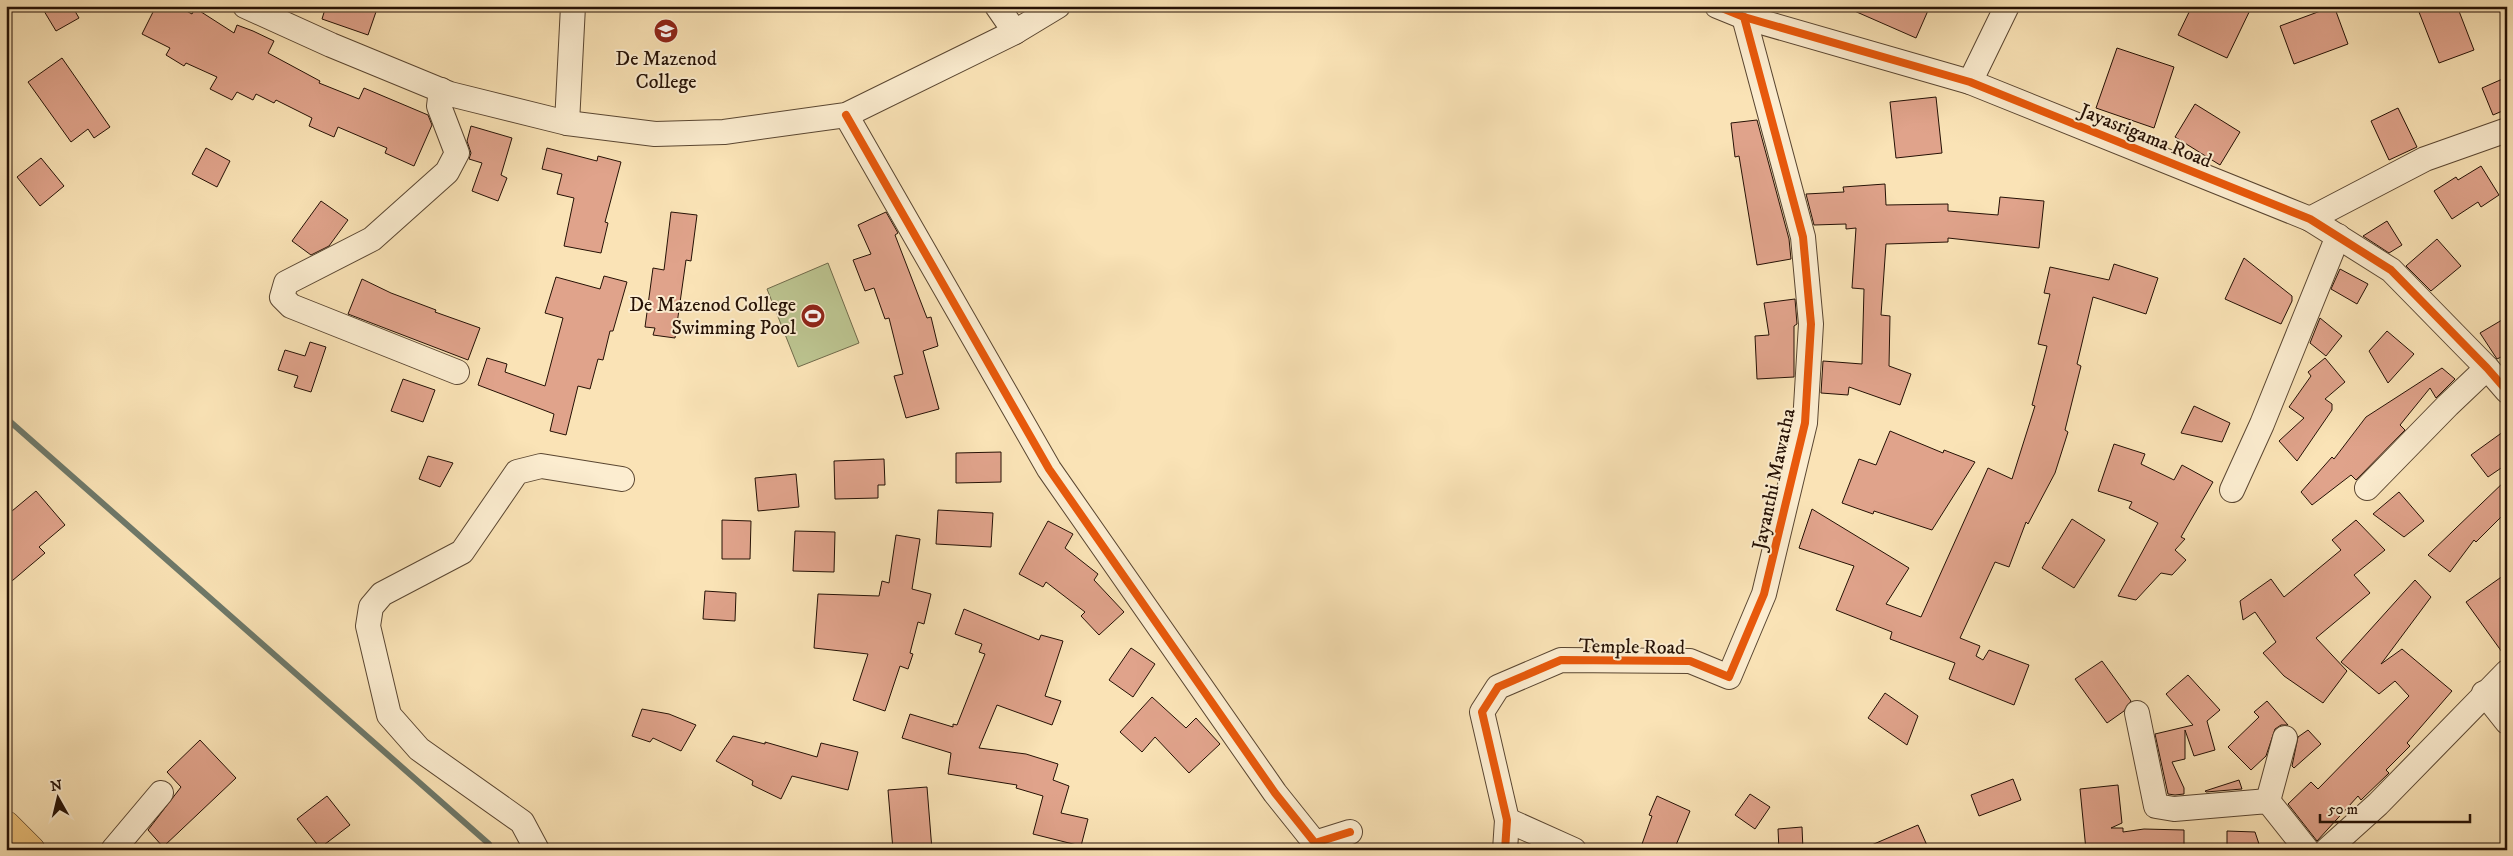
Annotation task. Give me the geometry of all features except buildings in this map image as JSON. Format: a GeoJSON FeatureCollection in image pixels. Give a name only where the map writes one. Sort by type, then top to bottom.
{"type":"FeatureCollection","features":[{"type":"Feature","properties":{"kind":"main road"},"geometry":{"type":"LineString","coordinates":[[6,825],[31,850]]}},
{"type":"Feature","properties":{"kind":"street"},"geometry":{"type":"LineString","coordinates":[[245,6],[331,45],[441,90],[567,123],[655,134],[724,132],[846,115],[1015,32],[1058,6]]}},
{"type":"Feature","properties":{"kind":"street"},"geometry":{"type":"LineString","coordinates":[[567,123],[573,6]]}},
{"type":"Feature","properties":{"kind":"street"},"geometry":{"type":"LineString","coordinates":[[997,6],[1015,32]]}},
{"type":"Feature","properties":{"kind":"street","name":"Jayasrigama Road"},"geometry":{"type":"LineString","coordinates":[[1717,6],[1744,17],[1970,82],[2310,219],[2391,270],[2498,375]]}},
{"type":"Feature","properties":{"kind":"street"},"geometry":{"type":"LineString","coordinates":[[1970,82],[2007,6]]}},
{"type":"Feature","properties":{"kind":"street","name":"Jayanthi Mawatha"},"geometry":{"type":"LineString","coordinates":[[1728,678],[1764,594],[1805,424],[1811,324],[1803,237],[1744,17]]}},
{"type":"Feature","properties":{"kind":"street"},"geometry":{"type":"LineString","coordinates":[[441,90],[439,106],[457,153],[447,172],[372,239],[286,283],[282,297],[291,306],[457,372]]}},
{"type":"Feature","properties":{"kind":"street"},"geometry":{"type":"LineString","coordinates":[[846,115],[1049,469],[1275,793],[1315,843],[1350,832]]}},
{"type":"Feature","properties":{"kind":"street"},"geometry":{"type":"LineString","coordinates":[[2310,219],[2425,159],[2507,130]]}},
{"type":"Feature","properties":{"kind":"street"},"geometry":{"type":"LineString","coordinates":[[2232,490],[2262,424],[2338,236]]}},
{"type":"Feature","properties":{"kind":"street"},"geometry":{"type":"LineString","coordinates":[[2367,488],[2448,405],[2498,375]]}},
{"type":"Feature","properties":{"kind":"street"},"geometry":{"type":"LineString","coordinates":[[537,850],[522,822],[419,749],[389,715],[368,626],[371,607],[382,594],[462,552],[517,472],[541,466],[622,479]]}},
{"type":"Feature","properties":{"kind":"street","name":"Temple Road"},"geometry":{"type":"LineString","coordinates":[[1505,850],[1507,820],[1482,712],[1498,687],[1561,660],[1690,661],[1728,678]]}},
{"type":"Feature","properties":{"kind":"street"},"geometry":{"type":"LineString","coordinates":[[2328,850],[2378,804],[2507,672]]}},
{"type":"Feature","properties":{"kind":"street"},"geometry":{"type":"LineString","coordinates":[[2484,694],[2507,722]]}},
{"type":"Feature","properties":{"kind":"street"},"geometry":{"type":"LineString","coordinates":[[2136,713],[2156,806],[2174,809],[2268,801]]}},
{"type":"Feature","properties":{"kind":"street"},"geometry":{"type":"LineString","coordinates":[[2268,801],[2285,738]]}},
{"type":"Feature","properties":{"kind":"street"},"geometry":{"type":"LineString","coordinates":[[113,850],[161,793]]}},
{"type":"Feature","properties":{"kind":"street"},"geometry":{"type":"LineString","coordinates":[[2268,801],[2307,850]]}},
{"type":"Feature","properties":{"kind":"street"},"geometry":{"type":"LineString","coordinates":[[1507,820],[1574,850]]}},
{"type":"Feature","properties":{"kind":"green space","name":"De Mazenod College Swimming Pool"},"geometry":{"type":"Polygon","coordinates":[[[828,263],[859,343],[798,367],[767,289],[828,263]]]}},
{"type":"Feature","properties":{"kind":"waterway"},"geometry":{"type":"LineString","coordinates":[[6,418],[489,844]]}},
{"type":"Feature","properties":{"kind":"cycle path"},"geometry":{"type":"LineString","coordinates":[[1717,6],[1744,17],[1970,82],[2310,219],[2391,270],[2507,391]]}},
{"type":"Feature","properties":{"kind":"cycle path"},"geometry":{"type":"LineString","coordinates":[[1505,850],[1507,820],[1482,712],[1498,687],[1561,660],[1690,661],[1729,677],[1764,594],[1805,423],[1811,324],[1803,237],[1744,17]]}},
{"type":"Feature","properties":{"kind":"cycle path"},"geometry":{"type":"LineString","coordinates":[[846,115],[1049,469],[1275,793],[1315,843],[1350,832]]}},
{"type":"Feature","properties":{"kind":"place","name":"De Mazenod College"},"geometry":{"type":"Point","coordinates":[666,31]}},
{"type":"Feature","properties":{"kind":"place","name":"De Mazenod College Swimming Pool"},"geometry":{"type":"Point","coordinates":[813,316]}}]}
